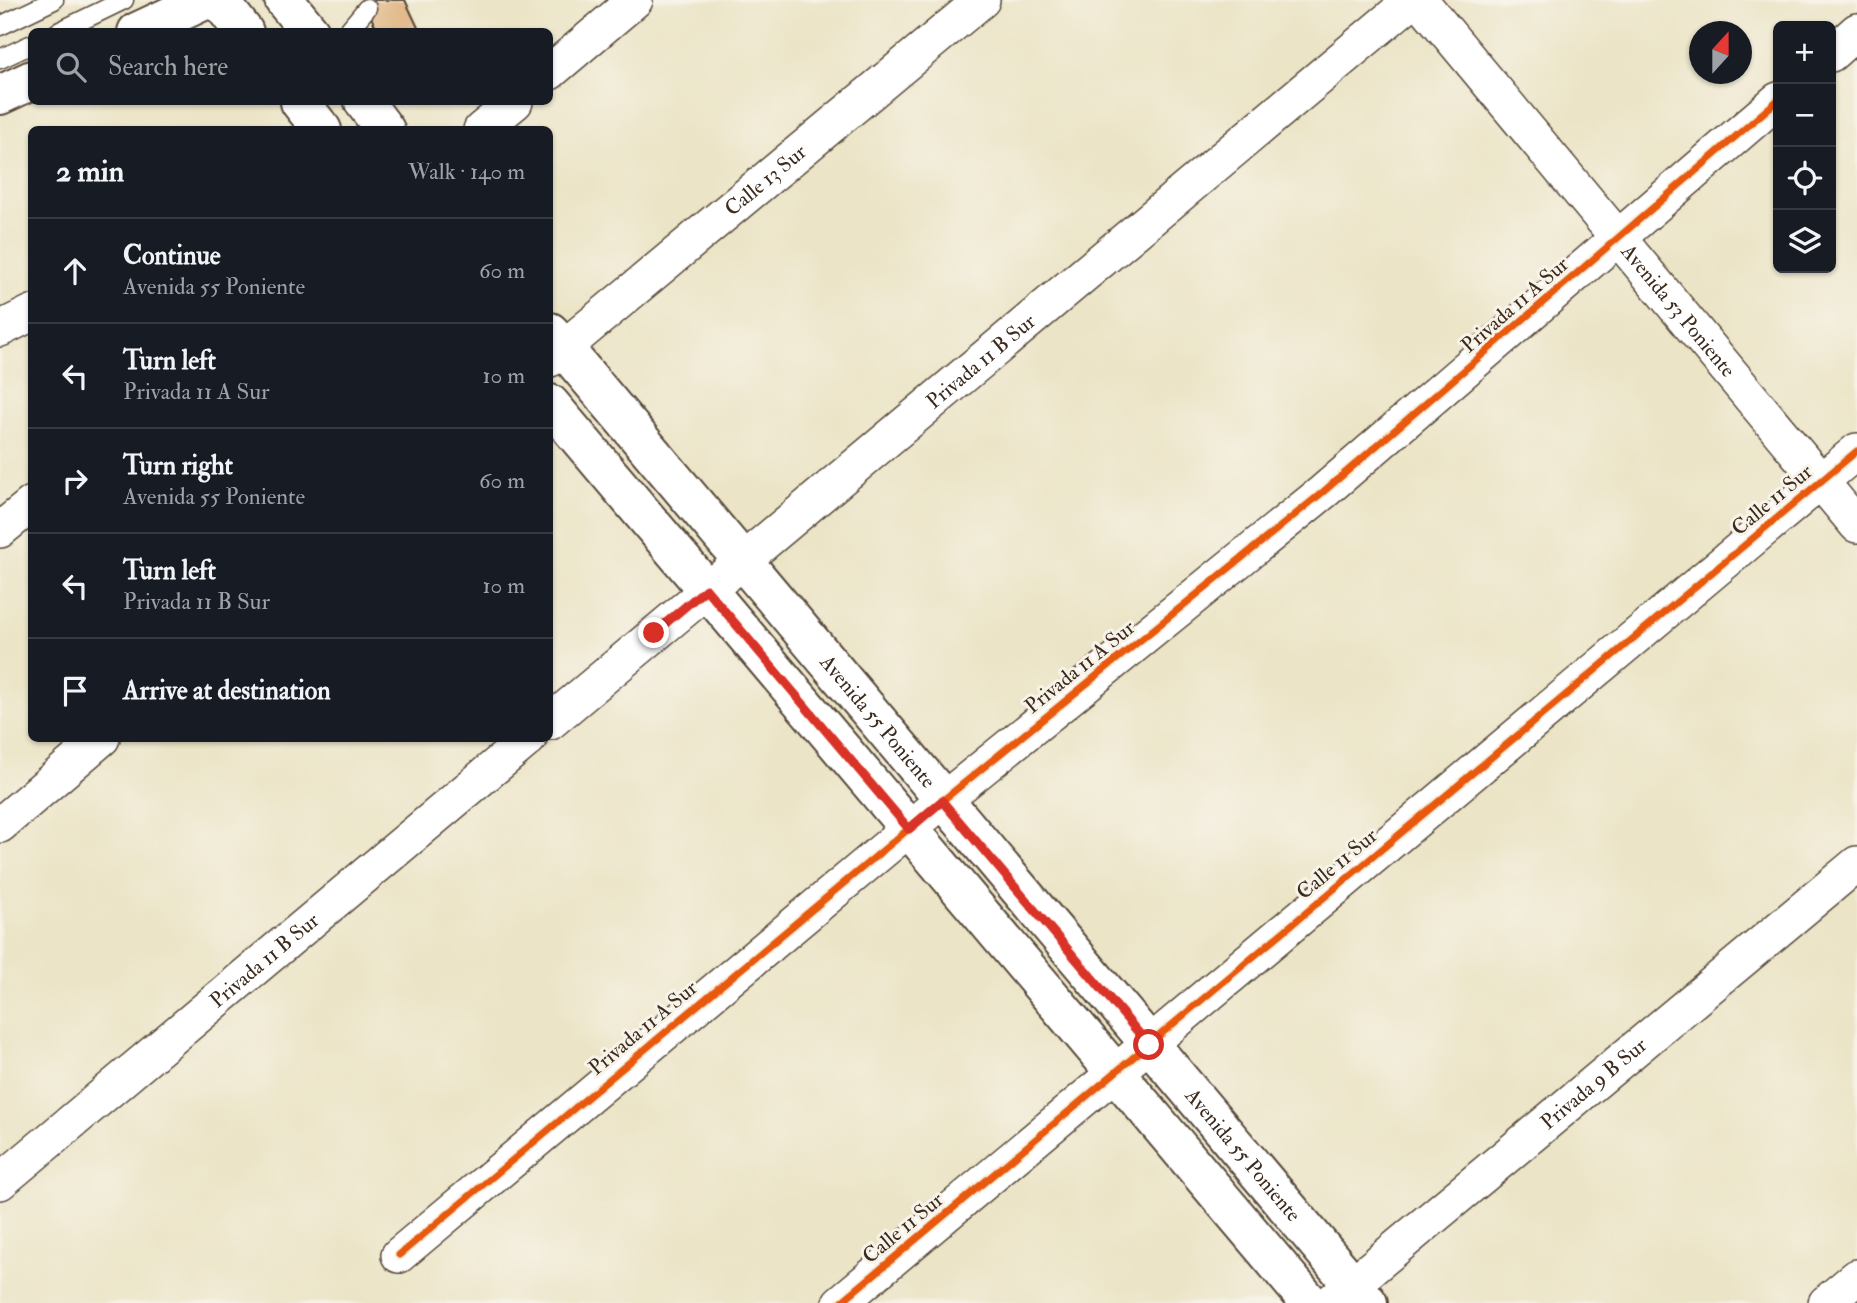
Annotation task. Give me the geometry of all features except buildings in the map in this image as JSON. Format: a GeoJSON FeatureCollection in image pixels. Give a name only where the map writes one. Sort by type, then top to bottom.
{"type":"FeatureCollection","features":[{"type":"Feature","properties":{"kind":"main road"},"geometry":{"type":"LineString","coordinates":[[146,28],[205,0]]}},
{"type":"Feature","properties":{"kind":"main road"},"geometry":{"type":"LineString","coordinates":[[219,0],[241,28]]}},
{"type":"Feature","properties":{"kind":"main road"},"geometry":{"type":"LineString","coordinates":[[284,0],[307,28]]}},
{"type":"Feature","properties":{"kind":"main road"},"geometry":{"type":"LineString","coordinates":[[0,95],[28,82]]}},
{"type":"Feature","properties":{"kind":"main road"},"geometry":{"type":"LineString","coordinates":[[302,105],[319,126]]}},
{"type":"Feature","properties":{"kind":"main road"},"geometry":{"type":"LineString","coordinates":[[366,105],[382,126]]}},
{"type":"Feature","properties":{"kind":"main road","name":"Avenida 55 Poniente"},"geometry":{"type":"LineString","coordinates":[[554,346],[740,561],[1149,1045],[1350,1297]]}},
{"type":"Feature","properties":{"kind":"main road","name":"Avenida 55 Poniente"},"geometry":{"type":"LineString","coordinates":[[553,408],[1310,1303]]}},
{"type":"Feature","properties":{"kind":"street"},"geometry":{"type":"LineString","coordinates":[[553,69],[635,0]]}},
{"type":"Feature","properties":{"kind":"street","name":"Calle 13 Sur"},"geometry":{"type":"LineString","coordinates":[[554,346],[982,0]]}},
{"type":"Feature","properties":{"kind":"street","name":"Privada 11 B Sur"},"geometry":{"type":"LineString","coordinates":[[553,719],[1412,0]]}},
{"type":"Feature","properties":{"kind":"street","name":"Avenida 53 Poniente"},"geometry":{"type":"LineString","coordinates":[[1420,0],[1617,240],[1857,525]]}},
{"type":"Feature","properties":{"kind":"street"},"geometry":{"type":"LineString","coordinates":[[1836,50],[1857,31]]}},
{"type":"Feature","properties":{"kind":"street","name":"Privada 11 A Sur"},"geometry":{"type":"LineString","coordinates":[[399,1255],[942,801],[1323,492],[1773,104]]}},
{"type":"Feature","properties":{"kind":"street"},"geometry":{"type":"LineString","coordinates":[[486,126],[511,105]]}},
{"type":"Feature","properties":{"kind":"street"},"geometry":{"type":"LineString","coordinates":[[0,329],[28,315]]}},
{"type":"Feature","properties":{"kind":"street","name":"Calle 11 Sur"},"geometry":{"type":"LineString","coordinates":[[840,1303],[1857,451]]}},
{"type":"Feature","properties":{"kind":"street"},"geometry":{"type":"LineString","coordinates":[[0,530],[28,507]]}},
{"type":"Feature","properties":{"kind":"street"},"geometry":{"type":"LineString","coordinates":[[0,825],[97,742]]}},
{"type":"Feature","properties":{"kind":"street","name":"Privada 11 B Sur"},"geometry":{"type":"LineString","coordinates":[[0,1182],[524,742]]}},
{"type":"Feature","properties":{"kind":"street","name":"Privada 9 B Sur"},"geometry":{"type":"LineString","coordinates":[[1350,1297],[1857,864]]}},
{"type":"Feature","properties":{"kind":"street"},"geometry":{"type":"LineString","coordinates":[[1826,1303],[1857,1277]]}},
{"type":"Feature","properties":{"kind":"lane"},"geometry":{"type":"LineString","coordinates":[[0,26],[54,0]]}},
{"type":"Feature","properties":{"kind":"lane"},"geometry":{"type":"LineString","coordinates":[[66,28],[124,0]]}},
{"type":"Feature","properties":{"kind":"lane"},"geometry":{"type":"LineString","coordinates":[[350,28],[367,8]]}},
{"type":"Feature","properties":{"kind":"lane"},"geometry":{"type":"LineString","coordinates":[[0,59],[28,46]]}},
{"type":"Feature","properties":{"kind":"cycle path"},"geometry":{"type":"LineString","coordinates":[[399,1255],[942,801],[1323,492],[1773,104]]}},
{"type":"Feature","properties":{"kind":"cycle path"},"geometry":{"type":"LineString","coordinates":[[840,1303],[1857,451]]}},
{"type":"Feature","properties":{"kind":"route"},"geometry":{"type":"LineString","coordinates":[[654,633],[706,589],[909,829],[942,801],[1149,1045]]}}]}
